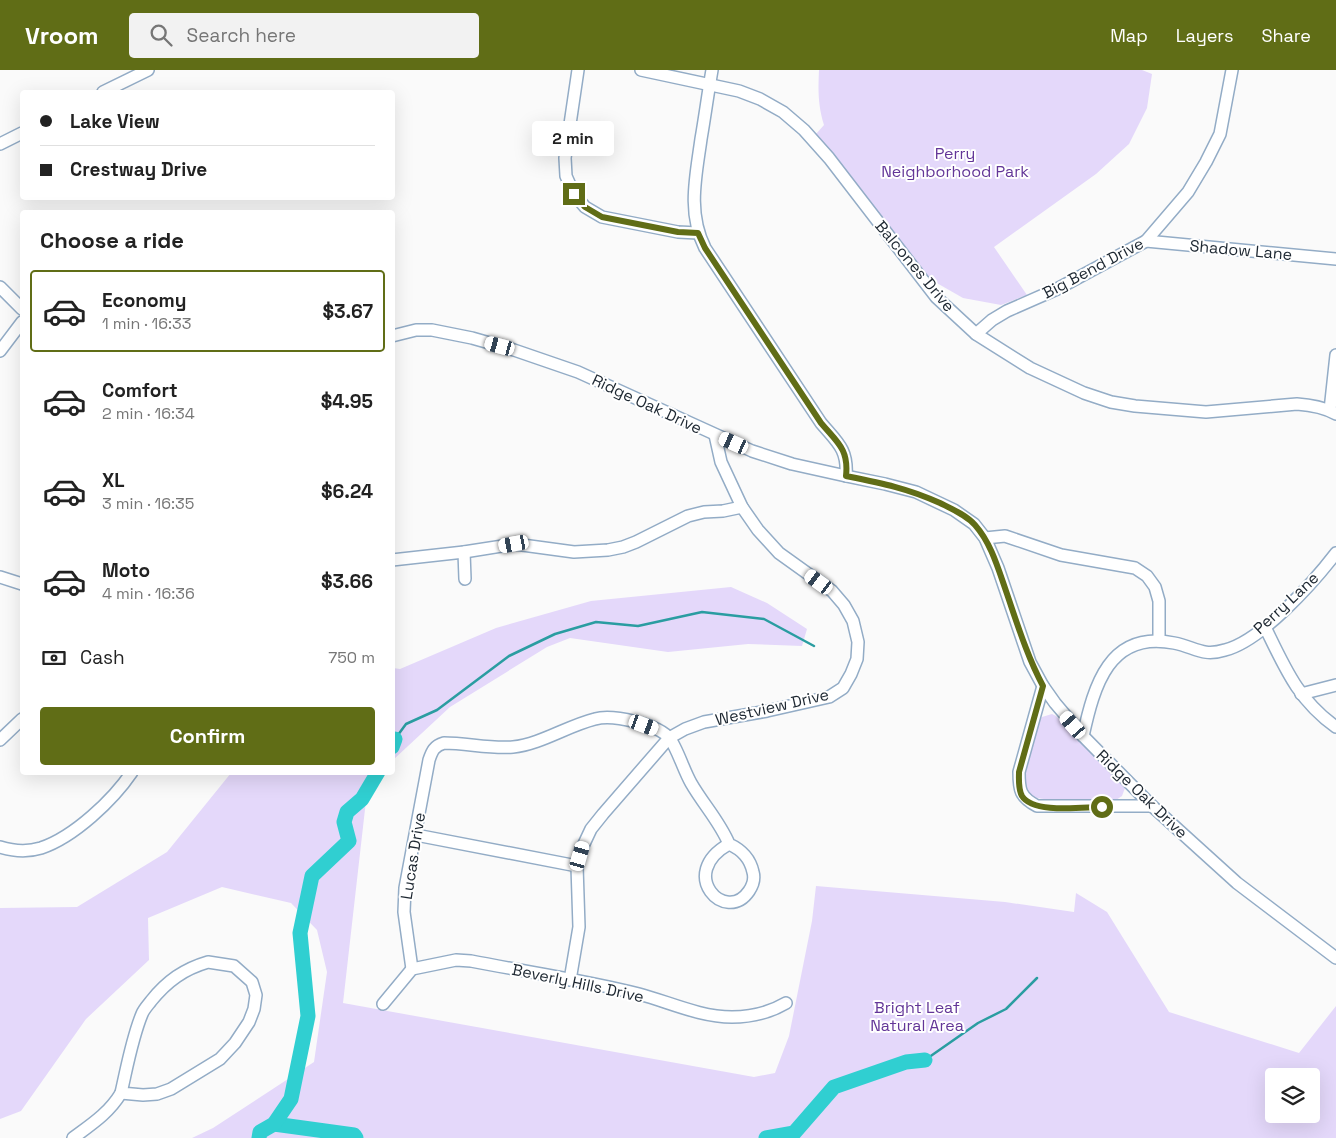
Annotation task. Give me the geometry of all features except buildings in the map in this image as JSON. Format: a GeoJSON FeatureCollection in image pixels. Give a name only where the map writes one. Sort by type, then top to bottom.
{"type":"FeatureCollection","features":[{"type":"Feature","properties":{"kind":"street"},"geometry":{"type":"LineString","coordinates":[[107,90],[148,70]]}},
{"type":"Feature","properties":{"kind":"street"},"geometry":{"type":"LineString","coordinates":[[578,70],[565,158],[566,176],[574,194],[585,207],[602,217],[678,232],[698,233]]}},
{"type":"Feature","properties":{"kind":"street","name":"Balcones Drive"},"geometry":{"type":"LineString","coordinates":[[641,70],[739,91],[760,98],[783,112],[804,130],[829,158],[936,297],[976,334],[1030,368],[1058,382],[1111,402],[1135,406],[1187,411],[1230,411],[1297,404],[1311,405],[1333,412]]}},
{"type":"Feature","properties":{"kind":"street"},"geometry":{"type":"LineString","coordinates":[[712,70],[694,183],[694,207],[698,233],[705,248],[821,423],[842,448],[847,464],[846,476]]}},
{"type":"Feature","properties":{"kind":"street","name":"Big Bend Drive"},"geometry":{"type":"LineString","coordinates":[[976,334],[992,320],[1007,311],[1057,289],[1146,241],[1188,192],[1206,162],[1220,134],[1232,70]]}},
{"type":"Feature","properties":{"kind":"street"},"geometry":{"type":"LineString","coordinates":[[0,144],[20,134]]}},
{"type":"Feature","properties":{"kind":"street","name":"Shadow Lane"},"geometry":{"type":"LineString","coordinates":[[1146,241],[1336,259]]}},
{"type":"Feature","properties":{"kind":"street"},"geometry":{"type":"LineString","coordinates":[[0,287],[20,307]]}},
{"type":"Feature","properties":{"kind":"street"},"geometry":{"type":"LineString","coordinates":[[0,351],[20,325]]}},
{"type":"Feature","properties":{"kind":"street","name":"Ridge Oak Drive"},"geometry":{"type":"LineString","coordinates":[[395,335],[416,330],[432,330],[472,338],[514,350],[578,372],[752,451],[784,461],[916,492],[954,510],[974,524],[985,538],[998,568],[1030,662],[1055,703],[1083,736],[1152,806],[1237,883],[1336,958]]}},
{"type":"Feature","properties":{"kind":"street"},"geometry":{"type":"LineString","coordinates":[[1333,412],[1336,355]]}},
{"type":"Feature","properties":{"kind":"street","name":"Westview Drive"},"geometry":{"type":"LineString","coordinates":[[570,980],[579,927],[577,866],[583,846],[591,829],[670,738],[685,729],[704,722],[768,711],[829,697],[843,688],[857,659],[858,642],[853,621],[844,605],[832,591],[779,553],[758,530],[742,507],[720,462],[715,435]]}},
{"type":"Feature","properties":{"kind":"street"},"geometry":{"type":"LineString","coordinates":[[395,560],[514,544],[574,552],[608,550],[636,542],[688,516],[704,512],[723,512],[742,507]]}},
{"type":"Feature","properties":{"kind":"street"},"geometry":{"type":"LineString","coordinates":[[985,538],[1005,536],[1061,555],[1135,568],[1147,576],[1155,587],[1159,601],[1159,640]]}},
{"type":"Feature","properties":{"kind":"street"},"geometry":{"type":"LineString","coordinates":[[464,552],[465,579]]}},
{"type":"Feature","properties":{"kind":"street","name":"Perry Lane"},"geometry":{"type":"LineString","coordinates":[[1083,736],[1094,692],[1101,675],[1113,659],[1140,643],[1159,640],[1199,652],[1214,653],[1228,650],[1243,643],[1265,627],[1295,599],[1336,553]]}},
{"type":"Feature","properties":{"kind":"street"},"geometry":{"type":"LineString","coordinates":[[0,577],[20,583]]}},
{"type":"Feature","properties":{"kind":"street"},"geometry":{"type":"LineString","coordinates":[[1265,627],[1289,676],[1301,694],[1312,708],[1336,727]]}},
{"type":"Feature","properties":{"kind":"street"},"geometry":{"type":"LineString","coordinates":[[1301,694],[1336,685]]}},
{"type":"Feature","properties":{"kind":"street"},"geometry":{"type":"LineString","coordinates":[[1043,686],[1019,772],[1022,796],[1037,806],[1152,806]]}},
{"type":"Feature","properties":{"kind":"street","name":"Lucas Drive"},"geometry":{"type":"LineString","coordinates":[[412,969],[404,912],[405,888],[432,750],[444,742],[499,748],[514,747],[530,743],[597,718],[613,717],[634,721],[654,728],[670,738]]}},
{"type":"Feature","properties":{"kind":"street"},"geometry":{"type":"LineString","coordinates":[[0,740],[20,721]]}},
{"type":"Feature","properties":{"kind":"street"},"geometry":{"type":"LineString","coordinates":[[670,738],[691,782],[724,832],[729,844],[739,849],[748,857],[754,874],[753,884],[746,894],[736,902],[724,902],[714,897],[707,884],[705,874],[711,858],[729,844]]}},
{"type":"Feature","properties":{"kind":"street"},"geometry":{"type":"LineString","coordinates":[[0,847],[25,851],[41,848],[56,841],[102,807],[129,775]]}},
{"type":"Feature","properties":{"kind":"street"},"geometry":{"type":"LineString","coordinates":[[416,835],[577,866]]}},
{"type":"Feature","properties":{"kind":"street","name":"Beverly Hills Drive"},"geometry":{"type":"LineString","coordinates":[[412,969],[456,960],[471,961],[639,994],[696,1011],[730,1017],[750,1016],[772,1011],[786,1003]]}},
{"type":"Feature","properties":{"kind":"street"},"geometry":{"type":"LineString","coordinates":[[73,1138],[103,1116],[113,1106],[120,1093],[143,1012],[159,991],[175,977],[190,967],[208,962],[234,966],[252,982],[256,995],[254,1009],[249,1022],[235,1043],[220,1059],[171,1089],[157,1094],[120,1093]]}},
{"type":"Feature","properties":{"kind":"street"},"geometry":{"type":"LineString","coordinates":[[383,1004],[412,969]]}},
{"type":"Feature","properties":{"kind":"green space","name":"Perry Neighborhood Park"},"geometry":{"type":"Polygon","coordinates":[[[819,70],[1142,70],[1152,74],[1147,108],[1129,144],[1096,174],[994,247],[1027,295],[1001,305],[963,298],[928,278],[816,134],[824,125],[819,98],[819,70]]]}},
{"type":"Feature","properties":{"kind":"green space"},"geometry":{"type":"Polygon","coordinates":[[[731,587],[767,603],[807,629],[802,646],[748,644],[668,652],[570,638],[547,647],[450,707],[395,758],[395,668],[400,669],[496,628],[591,601],[731,587]]]}},
{"type":"Feature","properties":{"kind":"green space"},"geometry":{"type":"Polygon","coordinates":[[[1052,714],[1124,783],[1125,788],[1122,796],[1116,800],[1044,799],[1028,794],[1025,778],[1038,721],[1042,717],[1052,714]]]}},
{"type":"Feature","properties":{"kind":"green space","name":"Bright Leaf Natural Area"},"geometry":{"type":"Polygon","coordinates":[[[229,775],[378,775],[368,783],[343,1003],[754,1077],[775,1073],[789,1036],[812,921],[816,886],[1005,902],[1074,912],[1076,893],[1107,912],[1169,1012],[1299,1053],[1336,1006],[1336,1138],[192,1138],[213,1128],[314,1062],[327,972],[317,930],[291,903],[222,887],[148,918],[149,960],[86,1019],[21,1111],[0,1119],[0,908],[77,907],[167,852],[229,775]]]}},
{"type":"Feature","properties":{"kind":"waterway"},"geometry":{"type":"LineString","coordinates":[[395,739],[406,724],[437,710],[509,656],[555,634],[596,622],[638,626],[702,612],[764,619],[814,646]]}},
{"type":"Feature","properties":{"kind":"waterway"},"geometry":{"type":"LineString","coordinates":[[259,1138],[260,1132],[274,1124],[291,1099],[308,1016],[300,933],[312,876],[349,841],[344,822],[347,812],[362,799],[376,775]]}},
{"type":"Feature","properties":{"kind":"waterway"},"geometry":{"type":"LineString","coordinates":[[925,1060],[978,1023],[1006,1009],[1037,978]]}},
{"type":"Feature","properties":{"kind":"waterway"},"geometry":{"type":"LineString","coordinates":[[766,1138],[794,1133],[834,1087],[906,1062],[925,1060]]}},
{"type":"Feature","properties":{"kind":"waterway"},"geometry":{"type":"LineString","coordinates":[[274,1124],[354,1135],[356,1138]]}},
{"type":"Feature","properties":{"kind":"route"},"geometry":{"type":"LineString","coordinates":[[574,194],[585,207],[602,217],[678,232],[698,233],[705,248],[821,423],[842,448],[847,464],[846,476],[916,492],[954,510],[974,524],[985,538],[998,568],[1030,662],[1043,686],[1019,772],[1022,796],[1037,806],[1052,808],[1102,807]]}}]}
